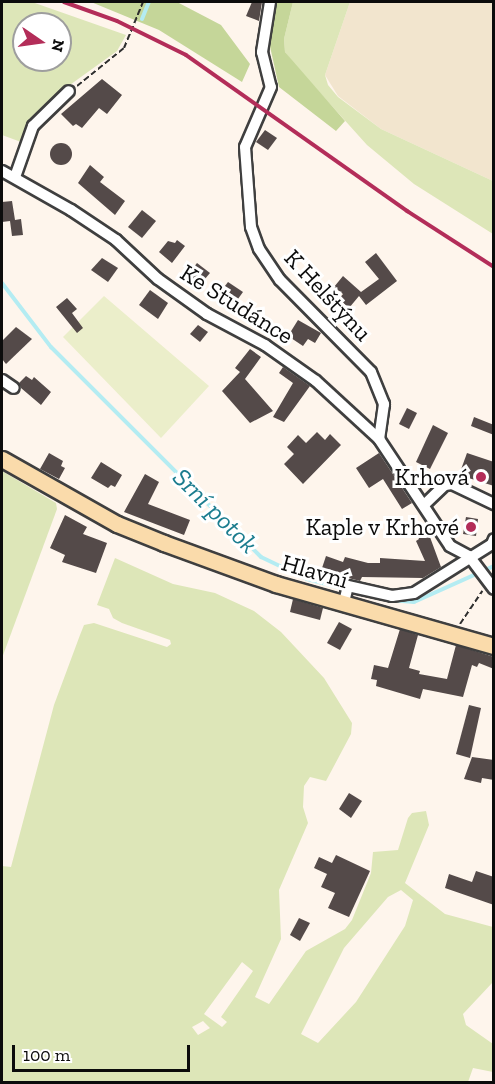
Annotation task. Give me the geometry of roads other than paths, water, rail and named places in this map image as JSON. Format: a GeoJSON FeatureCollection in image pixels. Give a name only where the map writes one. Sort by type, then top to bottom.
{"type":"FeatureCollection","features":[{"type":"Feature","properties":{"kind":"street","name":"K Helštýnu"},"geometry":{"type":"LineString","coordinates":[[270,2],[262,52],[271,87],[245,147],[251,227],[259,249],[280,280],[371,372],[384,404],[379,439]]}},
{"type":"Feature","properties":{"kind":"street"},"geometry":{"type":"LineString","coordinates":[[15,177],[33,126],[69,91]]}},
{"type":"Feature","properties":{"kind":"street","name":"Ke Studánce"},"geometry":{"type":"LineString","coordinates":[[2,171],[116,240],[158,279],[207,314],[292,363],[379,439],[425,504],[450,546],[472,561],[488,584]]}},
{"type":"Feature","properties":{"kind":"street"},"geometry":{"type":"LineString","coordinates":[[2,380],[14,388]]}},
{"type":"Feature","properties":{"kind":"street","name":"Hlavní"},"geometry":{"type":"LineString","coordinates":[[2,459],[117,524],[276,584],[346,595],[494,646]]}},
{"type":"Feature","properties":{"kind":"street"},"geometry":{"type":"LineString","coordinates":[[425,504],[445,485],[452,484],[494,504]]}},
{"type":"Feature","properties":{"kind":"street"},"geometry":{"type":"LineString","coordinates":[[346,595],[392,596],[414,593],[472,561],[492,544],[494,539]]}},
{"type":"Feature","properties":{"kind":"waterway"},"geometry":{"type":"LineString","coordinates":[[142,19],[149,2]]}},
{"type":"Feature","properties":{"kind":"waterway","name":"Srní potok"},"geometry":{"type":"LineString","coordinates":[[2,283],[51,347],[261,557],[307,579],[346,589]]}},
{"type":"Feature","properties":{"kind":"waterway","name":"Srní potok"},"geometry":{"type":"LineString","coordinates":[[391,600],[414,602],[494,566]]}},
{"type":"Feature","properties":{"kind":"railway"},"geometry":{"type":"LineString","coordinates":[[64,2],[117,21],[186,55],[407,211],[494,267]]}},
{"type":"Feature","properties":{"kind":"place","name":"Krhová"},"geometry":{"type":"Point","coordinates":[481,477]}},
{"type":"Feature","properties":{"kind":"place","name":"Kaple v Krhové"},"geometry":{"type":"Point","coordinates":[471,527]}}]}
